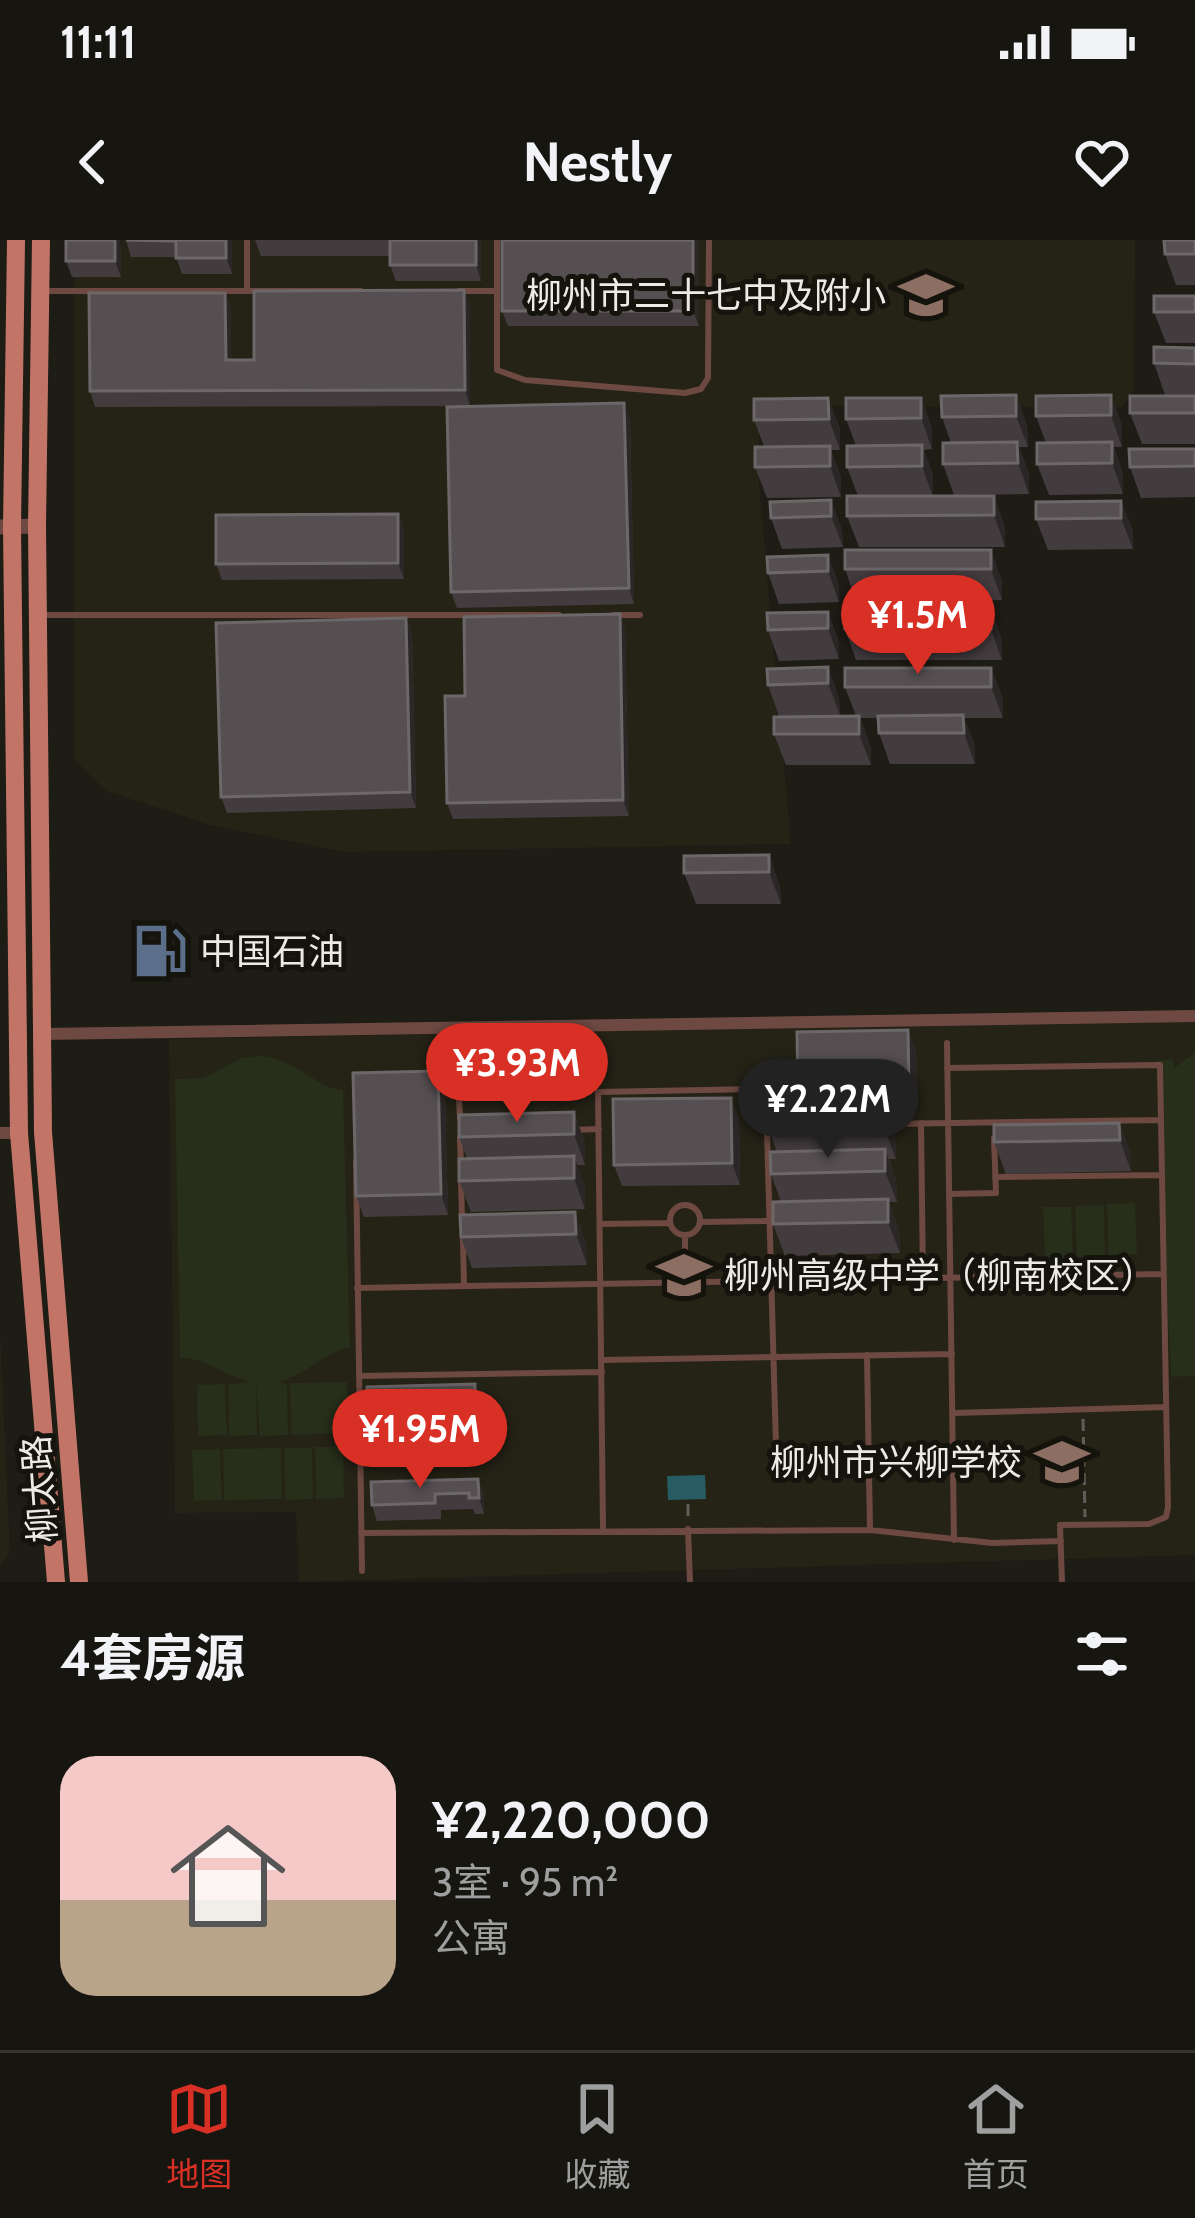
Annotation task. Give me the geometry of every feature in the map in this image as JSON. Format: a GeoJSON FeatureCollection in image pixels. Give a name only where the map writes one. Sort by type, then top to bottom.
{"type":"FeatureCollection","features":[{"type":"Feature","properties":{"kind":"main road","name":"柳太路"},"geometry":{"type":"LineString","coordinates":[[16,240],[6,527],[9,1133],[56,1582]]}},
{"type":"Feature","properties":{"kind":"main road","name":"柳太路"},"geometry":{"type":"LineString","coordinates":[[41,240],[37,526],[43,1132],[79,1582]]}},
{"type":"Feature","properties":{"kind":"street"},"geometry":{"type":"LineString","coordinates":[[6,527],[37,526]]}},
{"type":"Feature","properties":{"kind":"street"},"geometry":{"type":"LineString","coordinates":[[43,1034],[1195,1016]]}},
{"type":"Feature","properties":{"kind":"lane"},"geometry":{"type":"LineString","coordinates":[[247,291],[248,240]]}},
{"type":"Feature","properties":{"kind":"lane"},"geometry":{"type":"LineString","coordinates":[[497,240],[496,370],[525,380],[685,393],[701,389],[708,378],[709,240]]}},
{"type":"Feature","properties":{"kind":"lane"},"geometry":{"type":"LineString","coordinates":[[40,291],[383,291]]}},
{"type":"Feature","properties":{"kind":"lane"},"geometry":{"type":"LineString","coordinates":[[452,291],[497,291]]}},
{"type":"Feature","properties":{"kind":"lane"},"geometry":{"type":"LineString","coordinates":[[38,615],[571,615]]}},
{"type":"Feature","properties":{"kind":"lane"},"geometry":{"type":"LineString","coordinates":[[594,615],[640,615]]}},
{"type":"Feature","properties":{"kind":"lane"},"geometry":{"type":"LineString","coordinates":[[946,1043],[954,1540]]}},
{"type":"Feature","properties":{"kind":"lane"},"geometry":{"type":"LineString","coordinates":[[947,1068],[1160,1065],[1166,1516],[1149,1524],[1060,1525],[1062,1582]]}},
{"type":"Feature","properties":{"kind":"lane"},"geometry":{"type":"LineString","coordinates":[[416,1074],[458,1074],[464,1286]]}},
{"type":"Feature","properties":{"kind":"lane"},"geometry":{"type":"LineString","coordinates":[[603,1530],[598,1092],[757,1089],[766,1097],[774,1435],[784,1460],[806,1465],[869,1465]]}},
{"type":"Feature","properties":{"kind":"lane"},"geometry":{"type":"LineString","coordinates":[[878,1124],[1161,1120]]}},
{"type":"Feature","properties":{"kind":"lane"},"geometry":{"type":"LineString","coordinates":[[950,1194],[996,1193],[994,1122]]}},
{"type":"Feature","properties":{"kind":"lane"},"geometry":{"type":"LineString","coordinates":[[921,1124],[923,1278]]}},
{"type":"Feature","properties":{"kind":"lane"},"geometry":{"type":"LineString","coordinates":[[553,1130],[599,1129]]}},
{"type":"Feature","properties":{"kind":"lane"},"geometry":{"type":"LineString","coordinates":[[356,1146],[362,1571]]}},
{"type":"Feature","properties":{"kind":"lane"},"geometry":{"type":"LineString","coordinates":[[995,1177],[1162,1175]]}},
{"type":"Feature","properties":{"kind":"lane"},"geometry":{"type":"LineString","coordinates":[[686,1205],[695,1208],[700,1222],[696,1231],[685,1236],[670,1223],[672,1212],[686,1205]]}},
{"type":"Feature","properties":{"kind":"lane"},"geometry":{"type":"LineString","coordinates":[[700,1222],[771,1220]]}},
{"type":"Feature","properties":{"kind":"lane"},"geometry":{"type":"LineString","coordinates":[[600,1224],[670,1223]]}},
{"type":"Feature","properties":{"kind":"lane"},"geometry":{"type":"LineString","coordinates":[[685,1236],[685,1282]]}},
{"type":"Feature","properties":{"kind":"lane"},"geometry":{"type":"LineString","coordinates":[[357,1288],[1164,1274]]}},
{"type":"Feature","properties":{"kind":"lane"},"geometry":{"type":"LineString","coordinates":[[602,1360],[953,1354]]}},
{"type":"Feature","properties":{"kind":"lane"},"geometry":{"type":"LineString","coordinates":[[867,1355],[870,1530]]}},
{"type":"Feature","properties":{"kind":"lane"},"geometry":{"type":"LineString","coordinates":[[358,1376],[602,1372]]}},
{"type":"Feature","properties":{"kind":"lane"},"geometry":{"type":"LineString","coordinates":[[953,1413],[1167,1407]]}},
{"type":"Feature","properties":{"kind":"lane"},"geometry":{"type":"LineString","coordinates":[[688,1529],[690,1582]]}},
{"type":"Feature","properties":{"kind":"lane"},"geometry":{"type":"LineString","coordinates":[[361,1533],[870,1530],[954,1540],[1061,1541]]}},
{"type":"Feature","properties":{"kind":"path"},"geometry":{"type":"LineString","coordinates":[[1082,1409],[1085,1525]]}},
{"type":"Feature","properties":{"kind":"path"},"geometry":{"type":"LineString","coordinates":[[688,1504],[688,1529]]}},
{"type":"Feature","properties":{"kind":"shaded area"},"geometry":{"type":"Polygon","coordinates":[[[74,240],[1135,240],[1134,390],[1122,407],[767,406],[759,418],[759,484],[791,844],[344,852],[210,825],[106,791],[74,759],[74,240]]]}},
{"type":"Feature","properties":{"kind":"shaded area","name":"柳州高级中学（柳南校区）"},"geometry":{"type":"Polygon","coordinates":[[[1195,1020],[1195,1555],[299,1582],[296,1512],[175,1513],[169,1039],[1195,1020]]]}},
{"type":"Feature","properties":{"kind":"shaded area"},"geometry":{"type":"Polygon","coordinates":[[[0,1332],[10,1553],[0,1565],[0,1332]]]}},
{"type":"Feature","properties":{"kind":"green space"},"geometry":{"type":"Polygon","coordinates":[[[1195,1053],[1195,1376],[1171,1377],[1156,1061],[1173,1059],[1174,1068],[1195,1053]]]}},
{"type":"Feature","properties":{"kind":"green space"},"geometry":{"type":"Polygon","coordinates":[[[263,1056],[343,1090],[350,1348],[280,1382],[287,1384],[288,1435],[260,1436],[256,1383],[257,1435],[229,1436],[228,1384],[251,1382],[201,1361],[180,1358],[175,1079],[204,1078],[242,1058],[263,1056]]]}},
{"type":"Feature","properties":{"kind":"green space"},"geometry":{"type":"Polygon","coordinates":[[[1135,1203],[1137,1254],[1108,1255],[1107,1204],[1135,1203]]]}},
{"type":"Feature","properties":{"kind":"green space"},"geometry":{"type":"Polygon","coordinates":[[[1104,1205],[1105,1256],[1077,1257],[1075,1206],[1104,1205]]]}},
{"type":"Feature","properties":{"kind":"green space"},"geometry":{"type":"Polygon","coordinates":[[[1043,1207],[1071,1207],[1073,1258],[1045,1259],[1043,1207]]]}},
{"type":"Feature","properties":{"kind":"green space"},"geometry":{"type":"Polygon","coordinates":[[[347,1382],[349,1433],[291,1435],[290,1383],[347,1382]]]}},
{"type":"Feature","properties":{"kind":"green space"},"geometry":{"type":"Polygon","coordinates":[[[225,1384],[227,1435],[198,1436],[197,1385],[225,1384]]]}},
{"type":"Feature","properties":{"kind":"green space"},"geometry":{"type":"Polygon","coordinates":[[[315,1447],[343,1447],[344,1498],[316,1499],[315,1447]]]}},
{"type":"Feature","properties":{"kind":"green space"},"geometry":{"type":"Polygon","coordinates":[[[281,1448],[282,1499],[224,1500],[223,1449],[281,1448]]]}},
{"type":"Feature","properties":{"kind":"green space"},"geometry":{"type":"Polygon","coordinates":[[[284,1448],[312,1448],[313,1499],[285,1500],[284,1448]]]}},
{"type":"Feature","properties":{"kind":"green space"},"geometry":{"type":"Polygon","coordinates":[[[220,1449],[222,1500],[194,1501],[192,1450],[220,1449]]]}},
{"type":"Feature","properties":{"kind":"water"},"geometry":{"type":"Polygon","coordinates":[[[705,1475],[706,1499],[668,1500],[667,1476],[705,1475]]]}},
{"type":"Feature","properties":{"kind":"building"},"geometry":{"type":"Polygon","coordinates":[[[66,240],[115,240],[115,261],[66,261],[66,240]]]}},
{"type":"Feature","properties":{"kind":"building"},"geometry":{"type":"Polygon","coordinates":[[[126,240],[226,240],[226,258],[176,258],[176,241],[126,240]]]}},
{"type":"Feature","properties":{"kind":"building"},"geometry":{"type":"Polygon","coordinates":[[[390,240],[476,240],[476,265],[390,265],[390,240]]]}},
{"type":"Feature","properties":{"kind":"building"},"geometry":{"type":"Polygon","coordinates":[[[502,240],[693,240],[693,311],[502,311],[502,240]]]}},
{"type":"Feature","properties":{"kind":"building"},"geometry":{"type":"Polygon","coordinates":[[[1164,240],[1195,240],[1195,254],[1165,254],[1164,240]]]}},
{"type":"Feature","properties":{"kind":"building"},"geometry":{"type":"Polygon","coordinates":[[[464,290],[465,390],[90,391],[89,293],[225,293],[226,360],[254,360],[254,291],[464,290]]]}},
{"type":"Feature","properties":{"kind":"building"},"geometry":{"type":"Polygon","coordinates":[[[1154,296],[1195,296],[1195,312],[1154,312],[1154,296]]]}},
{"type":"Feature","properties":{"kind":"building"},"geometry":{"type":"Polygon","coordinates":[[[1154,347],[1195,348],[1195,364],[1154,363],[1154,347]]]}},
{"type":"Feature","properties":{"kind":"building"},"geometry":{"type":"Polygon","coordinates":[[[1016,395],[1016,416],[942,417],[941,396],[1016,395]]]}},
{"type":"Feature","properties":{"kind":"building"},"geometry":{"type":"Polygon","coordinates":[[[1111,395],[1111,415],[1036,416],[1036,396],[1111,395]]]}},
{"type":"Feature","properties":{"kind":"building"},"geometry":{"type":"Polygon","coordinates":[[[1130,396],[1195,396],[1195,413],[1130,413],[1130,396]]]}},
{"type":"Feature","properties":{"kind":"building"},"geometry":{"type":"Polygon","coordinates":[[[828,398],[829,419],[754,420],[754,399],[828,398]]]}},
{"type":"Feature","properties":{"kind":"building"},"geometry":{"type":"Polygon","coordinates":[[[846,398],[921,398],[921,418],[846,419],[846,398]]]}},
{"type":"Feature","properties":{"kind":"building"},"geometry":{"type":"Polygon","coordinates":[[[624,403],[629,588],[451,592],[447,407],[624,403]]]}},
{"type":"Feature","properties":{"kind":"building"},"geometry":{"type":"Polygon","coordinates":[[[1017,442],[1018,463],[943,464],[943,443],[1017,442]]]}},
{"type":"Feature","properties":{"kind":"building"},"geometry":{"type":"Polygon","coordinates":[[[1112,442],[1112,463],[1037,464],[1037,443],[1112,442]]]}},
{"type":"Feature","properties":{"kind":"building"},"geometry":{"type":"Polygon","coordinates":[[[922,445],[922,466],[847,467],[847,446],[922,445]]]}},
{"type":"Feature","properties":{"kind":"building"},"geometry":{"type":"Polygon","coordinates":[[[830,446],[830,466],[755,467],[755,447],[830,446]]]}},
{"type":"Feature","properties":{"kind":"building"},"geometry":{"type":"Polygon","coordinates":[[[1129,449],[1195,449],[1195,466],[1130,467],[1129,449]]]}},
{"type":"Feature","properties":{"kind":"building"},"geometry":{"type":"Polygon","coordinates":[[[847,496],[994,496],[994,515],[847,516],[847,496]]]}},
{"type":"Feature","properties":{"kind":"building"},"geometry":{"type":"Polygon","coordinates":[[[831,500],[831,516],[771,518],[770,502],[831,500]]]}},
{"type":"Feature","properties":{"kind":"building"},"geometry":{"type":"Polygon","coordinates":[[[1121,501],[1121,518],[1036,519],[1036,502],[1121,501]]]}},
{"type":"Feature","properties":{"kind":"building"},"geometry":{"type":"Polygon","coordinates":[[[398,514],[398,563],[216,564],[216,515],[398,514]]]}},
{"type":"Feature","properties":{"kind":"building"},"geometry":{"type":"Polygon","coordinates":[[[845,550],[991,550],[991,569],[845,569],[845,550]]]}},
{"type":"Feature","properties":{"kind":"building"},"geometry":{"type":"Polygon","coordinates":[[[828,555],[828,571],[768,573],[767,557],[828,555]]]}},
{"type":"Feature","properties":{"kind":"building"},"geometry":{"type":"Polygon","coordinates":[[[845,610],[991,610],[991,629],[845,629],[845,610]]]}},
{"type":"Feature","properties":{"kind":"building"},"geometry":{"type":"Polygon","coordinates":[[[828,612],[828,628],[768,630],[767,613],[828,612]]]}},
{"type":"Feature","properties":{"kind":"building"},"geometry":{"type":"Polygon","coordinates":[[[620,614],[623,800],[447,803],[445,696],[465,696],[464,617],[620,614]]]}},
{"type":"Feature","properties":{"kind":"building"},"geometry":{"type":"Polygon","coordinates":[[[406,618],[410,792],[221,797],[216,623],[406,618]]]}},
{"type":"Feature","properties":{"kind":"building"},"geometry":{"type":"Polygon","coordinates":[[[828,667],[828,683],[768,685],[767,669],[828,667]]]}},
{"type":"Feature","properties":{"kind":"building"},"geometry":{"type":"Polygon","coordinates":[[[845,668],[991,668],[991,687],[845,687],[845,668]]]}},
{"type":"Feature","properties":{"kind":"building"},"geometry":{"type":"Polygon","coordinates":[[[963,715],[964,733],[879,733],[878,716],[963,715]]]}},
{"type":"Feature","properties":{"kind":"building"},"geometry":{"type":"Polygon","coordinates":[[[859,716],[859,734],[774,734],[774,717],[859,716]]]}},
{"type":"Feature","properties":{"kind":"building"},"geometry":{"type":"Polygon","coordinates":[[[769,855],[769,872],[684,873],[684,856],[769,855]]]}},
{"type":"Feature","properties":{"kind":"building"},"geometry":{"type":"Polygon","coordinates":[[[908,1030],[909,1087],[798,1089],[797,1032],[908,1030]]]}},
{"type":"Feature","properties":{"kind":"building"},"geometry":{"type":"Polygon","coordinates":[[[438,1071],[441,1194],[356,1196],[353,1073],[438,1071]]]}},
{"type":"Feature","properties":{"kind":"building"},"geometry":{"type":"Polygon","coordinates":[[[731,1098],[732,1163],[614,1165],[613,1099],[731,1098]]]}},
{"type":"Feature","properties":{"kind":"building"},"geometry":{"type":"Polygon","coordinates":[[[884,1106],[884,1128],[769,1130],[769,1108],[884,1106]]]}},
{"type":"Feature","properties":{"kind":"building"},"geometry":{"type":"Polygon","coordinates":[[[574,1112],[574,1134],[459,1137],[459,1115],[574,1112]]]}},
{"type":"Feature","properties":{"kind":"building"},"geometry":{"type":"Polygon","coordinates":[[[1119,1123],[1120,1140],[994,1142],[994,1125],[1119,1123]]]}},
{"type":"Feature","properties":{"kind":"building"},"geometry":{"type":"Polygon","coordinates":[[[885,1149],[885,1171],[771,1174],[770,1152],[885,1149]]]}},
{"type":"Feature","properties":{"kind":"building"},"geometry":{"type":"Polygon","coordinates":[[[574,1156],[574,1178],[459,1181],[459,1159],[574,1156]]]}},
{"type":"Feature","properties":{"kind":"building"},"geometry":{"type":"Polygon","coordinates":[[[888,1199],[888,1222],[773,1224],[773,1202],[888,1199]]]}},
{"type":"Feature","properties":{"kind":"building"},"geometry":{"type":"Polygon","coordinates":[[[575,1212],[576,1234],[461,1237],[460,1215],[575,1212]]]}},
{"type":"Feature","properties":{"kind":"building"},"geometry":{"type":"Polygon","coordinates":[[[475,1384],[475,1404],[466,1404],[466,1399],[431,1400],[432,1409],[368,1411],[367,1387],[475,1384]]]}},
{"type":"Feature","properties":{"kind":"building"},"geometry":{"type":"Polygon","coordinates":[[[478,1479],[479,1498],[469,1498],[469,1493],[435,1494],[435,1503],[372,1505],[371,1482],[478,1479]]]}},
{"type":"Feature","properties":{"kind":"place","name":"柳州市二十七中及附小"},"geometry":{"type":"Point","coordinates":[926,295]}},
{"type":"Feature","properties":{"kind":"place","name":"中国石油"},"geometry":{"type":"Point","coordinates":[160,951]}},
{"type":"Feature","properties":{"kind":"place","name":"柳州高级中学（柳南校区）"},"geometry":{"type":"Point","coordinates":[684,1275]}},
{"type":"Feature","properties":{"kind":"place","name":"柳州市兴柳学校"},"geometry":{"type":"Point","coordinates":[1062,1462]}}]}
